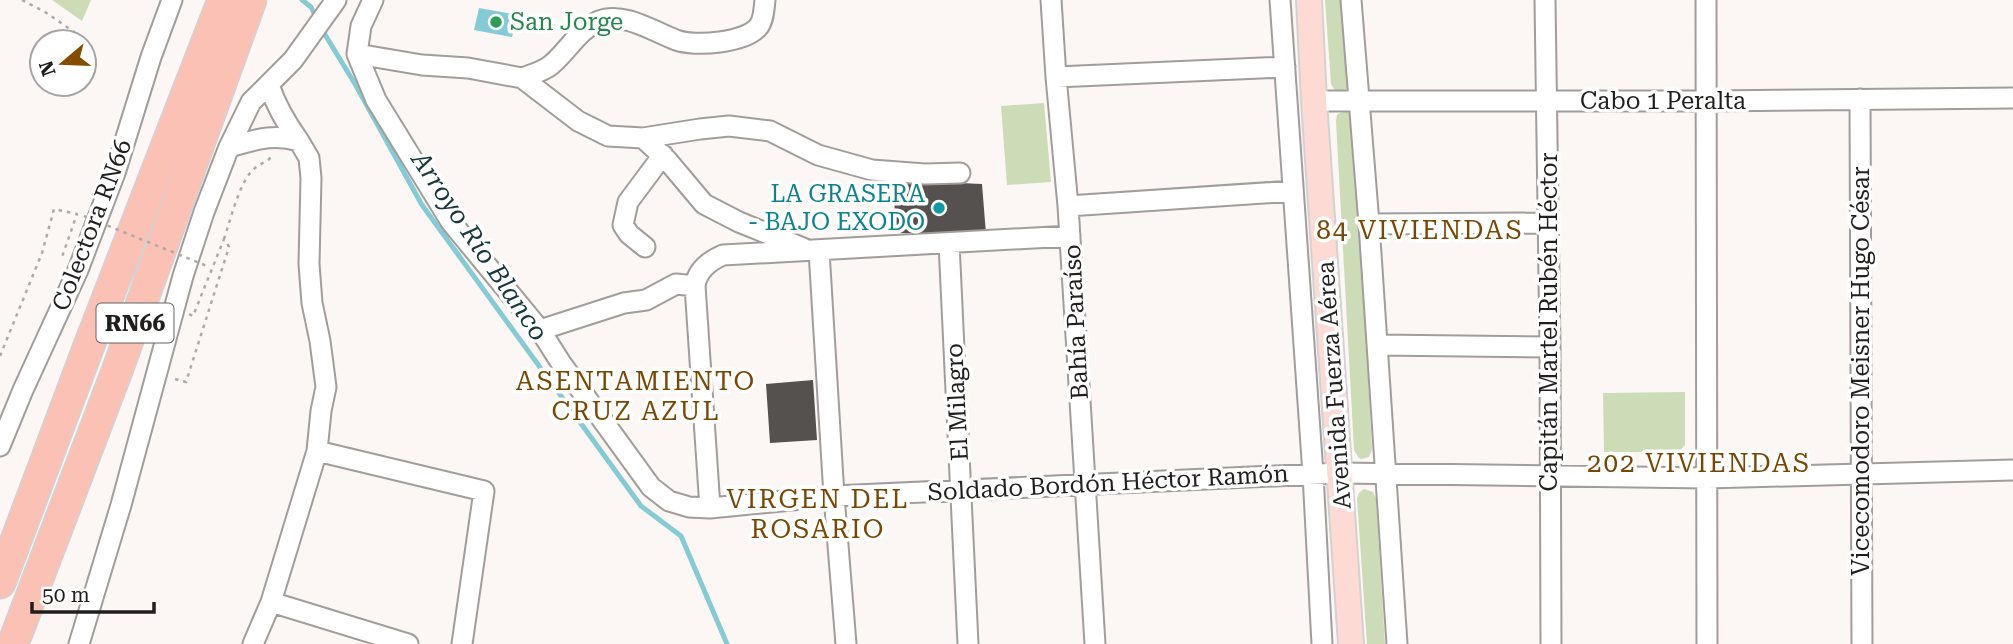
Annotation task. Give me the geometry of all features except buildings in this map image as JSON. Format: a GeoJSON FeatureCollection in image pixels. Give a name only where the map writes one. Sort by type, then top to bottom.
{"type":"FeatureCollection","features":[{"type":"Feature","properties":{"kind":"highway","name":"RN66"},"geometry":{"type":"LineString","coordinates":[[0,583],[223,0]]}},
{"type":"Feature","properties":{"kind":"highway","name":"RN66"},"geometry":{"type":"LineString","coordinates":[[13,644],[117,371],[251,0]]}},
{"type":"Feature","properties":{"kind":"main road","name":"Avenida Fuerza Aérea"},"geometry":{"type":"LineString","coordinates":[[1309,0],[1351,644]]}},
{"type":"Feature","properties":{"kind":"street","name":"Colectora RN66"},"geometry":{"type":"LineString","coordinates":[[0,446],[78,270],[115,173],[151,57],[172,0]]}},
{"type":"Feature","properties":{"kind":"street"},"geometry":{"type":"LineString","coordinates":[[79,644],[121,505],[190,254],[246,143],[251,102],[293,60],[336,0]]}},
{"type":"Feature","properties":{"kind":"street"},"geometry":{"type":"LineString","coordinates":[[373,0],[361,26],[357,54],[422,65],[468,68],[522,78],[578,121],[608,136],[643,138],[729,126],[770,131],[818,155],[872,170],[925,174],[960,173]]}},
{"type":"Feature","properties":{"kind":"street"},"geometry":{"type":"LineString","coordinates":[[522,78],[550,67],[584,30],[601,20],[621,19],[679,42],[712,43],[745,37],[759,27],[765,0]]}},
{"type":"Feature","properties":{"kind":"street","name":"Bahía Paraíso"},"geometry":{"type":"LineString","coordinates":[[1051,0],[1068,206],[1095,644]]}},
{"type":"Feature","properties":{"kind":"street"},"geometry":{"type":"LineString","coordinates":[[1280,0],[1322,644]]}},
{"type":"Feature","properties":{"kind":"street"},"geometry":{"type":"LineString","coordinates":[[1351,0],[1397,644]]}},
{"type":"Feature","properties":{"kind":"street","name":"Capitán Martel Rubén Héctor"},"geometry":{"type":"LineString","coordinates":[[1545,0],[1551,644]]}},
{"type":"Feature","properties":{"kind":"street"},"geometry":{"type":"LineString","coordinates":[[1706,0],[1707,644]]}},
{"type":"Feature","properties":{"kind":"street","name":"Soldado Bordón Héctor Ramón"},"geometry":{"type":"LineString","coordinates":[[357,54],[376,100],[452,222],[540,330],[651,487],[669,502],[689,508],[961,489],[1340,473],[1707,478],[2013,470]]}},
{"type":"Feature","properties":{"kind":"street"},"geometry":{"type":"LineString","coordinates":[[1056,77],[1284,66]]}},
{"type":"Feature","properties":{"kind":"street"},"geometry":{"type":"LineString","coordinates":[[253,644],[271,602],[317,451],[326,387],[309,264],[309,158],[280,113],[269,85]]}},
{"type":"Feature","properties":{"kind":"street","name":"Cabo 1 Peralta"},"geometry":{"type":"LineString","coordinates":[[1314,101],[2013,98]]}},
{"type":"Feature","properties":{"kind":"street","name":"Vicecomodoro Meisner Hugo César"},"geometry":{"type":"LineString","coordinates":[[1860,99],[1862,644]]}},
{"type":"Feature","properties":{"kind":"street"},"geometry":{"type":"LineString","coordinates":[[246,143],[270,136],[285,136],[299,141]]}},
{"type":"Feature","properties":{"kind":"street"},"geometry":{"type":"LineString","coordinates":[[643,138],[663,155],[704,204],[763,233],[815,251]]}},
{"type":"Feature","properties":{"kind":"street"},"geometry":{"type":"LineString","coordinates":[[645,247],[629,234],[623,225],[628,202],[663,155]]}},
{"type":"Feature","properties":{"kind":"street"},"geometry":{"type":"LineString","coordinates":[[1068,206],[1293,191]]}},
{"type":"Feature","properties":{"kind":"street"},"geometry":{"type":"LineString","coordinates":[[1369,224],[1548,223]]}},
{"type":"Feature","properties":{"kind":"street"},"geometry":{"type":"LineString","coordinates":[[710,508],[695,286],[696,277],[712,260],[723,256],[1070,236]]}},
{"type":"Feature","properties":{"kind":"street","name":"El Milagro"},"geometry":{"type":"LineString","coordinates":[[949,243],[968,644]]}},
{"type":"Feature","properties":{"kind":"street"},"geometry":{"type":"LineString","coordinates":[[815,251],[846,644]]}},
{"type":"Feature","properties":{"kind":"street"},"geometry":{"type":"LineString","coordinates":[[540,330],[624,303],[646,300],[676,284],[695,286]]}},
{"type":"Feature","properties":{"kind":"street"},"geometry":{"type":"LineString","coordinates":[[1377,345],[1550,347]]}},
{"type":"Feature","properties":{"kind":"street"},"geometry":{"type":"LineString","coordinates":[[317,451],[484,491],[462,644]]}},
{"type":"Feature","properties":{"kind":"street"},"geometry":{"type":"LineString","coordinates":[[271,602],[408,644]]}},
{"type":"Feature","properties":{"kind":"path"},"geometry":{"type":"LineString","coordinates":[[22,0],[68,28]]}},
{"type":"Feature","properties":{"kind":"path"},"geometry":{"type":"LineString","coordinates":[[0,356],[42,253],[54,209],[77,214],[60,264]]}},
{"type":"Feature","properties":{"kind":"path"},"geometry":{"type":"LineString","coordinates":[[83,216],[207,265]]}},
{"type":"Feature","properties":{"kind":"path"},"geometry":{"type":"LineString","coordinates":[[155,374],[186,382],[229,247],[224,239],[193,316],[189,314],[198,290]]}},
{"type":"Feature","properties":{"kind":"green space"},"geometry":{"type":"Polygon","coordinates":[[[52,0],[91,0],[82,21],[52,0]]]}},
{"type":"Feature","properties":{"kind":"green space"},"geometry":{"type":"Polygon","coordinates":[[[1325,0],[1343,0],[1348,88],[1342,93],[1335,91],[1331,84],[1325,0]]]}},
{"type":"Feature","properties":{"kind":"green space"},"geometry":{"type":"Polygon","coordinates":[[[1044,103],[1051,182],[1007,185],[1001,106],[1044,103]]]}},
{"type":"Feature","properties":{"kind":"green space"},"geometry":{"type":"Polygon","coordinates":[[[1348,112],[1354,121],[1372,450],[1369,457],[1361,459],[1354,450],[1336,121],[1337,115],[1348,112]]]}},
{"type":"Feature","properties":{"kind":"green space"},"geometry":{"type":"Polygon","coordinates":[[[1685,392],[1685,445],[1679,452],[1604,452],[1603,393],[1685,392]]]}},
{"type":"Feature","properties":{"kind":"green space"},"geometry":{"type":"Polygon","coordinates":[[[1364,489],[1373,492],[1376,498],[1385,644],[1367,644],[1357,498],[1364,489]]]}},
{"type":"Feature","properties":{"kind":"water","name":"San Jorge"},"geometry":{"type":"Polygon","coordinates":[[[479,8],[518,15],[512,37],[474,30],[479,8]]]}},
{"type":"Feature","properties":{"kind":"waterway","name":"Arroyo Río Blanco"},"geometry":{"type":"LineString","coordinates":[[302,0],[311,7],[317,19]]}},
{"type":"Feature","properties":{"kind":"waterway","name":"Arroyo Río Blanco"},"geometry":{"type":"LineString","coordinates":[[321,28],[422,205],[641,506],[681,536],[727,644]]}},
{"type":"Feature","properties":{"kind":"place","name":"San Jorge"},"geometry":{"type":"Point","coordinates":[496,22]}},
{"type":"Feature","properties":{"kind":"place","name":"LA GRASERA - BAJO EXODO"},"geometry":{"type":"Point","coordinates":[939,208]}},
{"type":"Feature","properties":{"kind":"district","name":"84 VIVIENDAS"},"geometry":{"type":"Point","coordinates":[1420,230]}},
{"type":"Feature","properties":{"kind":"district","name":"ASENTAMIENTO CRUZ AZUL"},"geometry":{"type":"Point","coordinates":[636,396]}},
{"type":"Feature","properties":{"kind":"district","name":"202 VIVIENDAS"},"geometry":{"type":"Point","coordinates":[1699,463]}},
{"type":"Feature","properties":{"kind":"district","name":"VIRGEN DEL ROSARIO"},"geometry":{"type":"Point","coordinates":[818,514]}}]}
